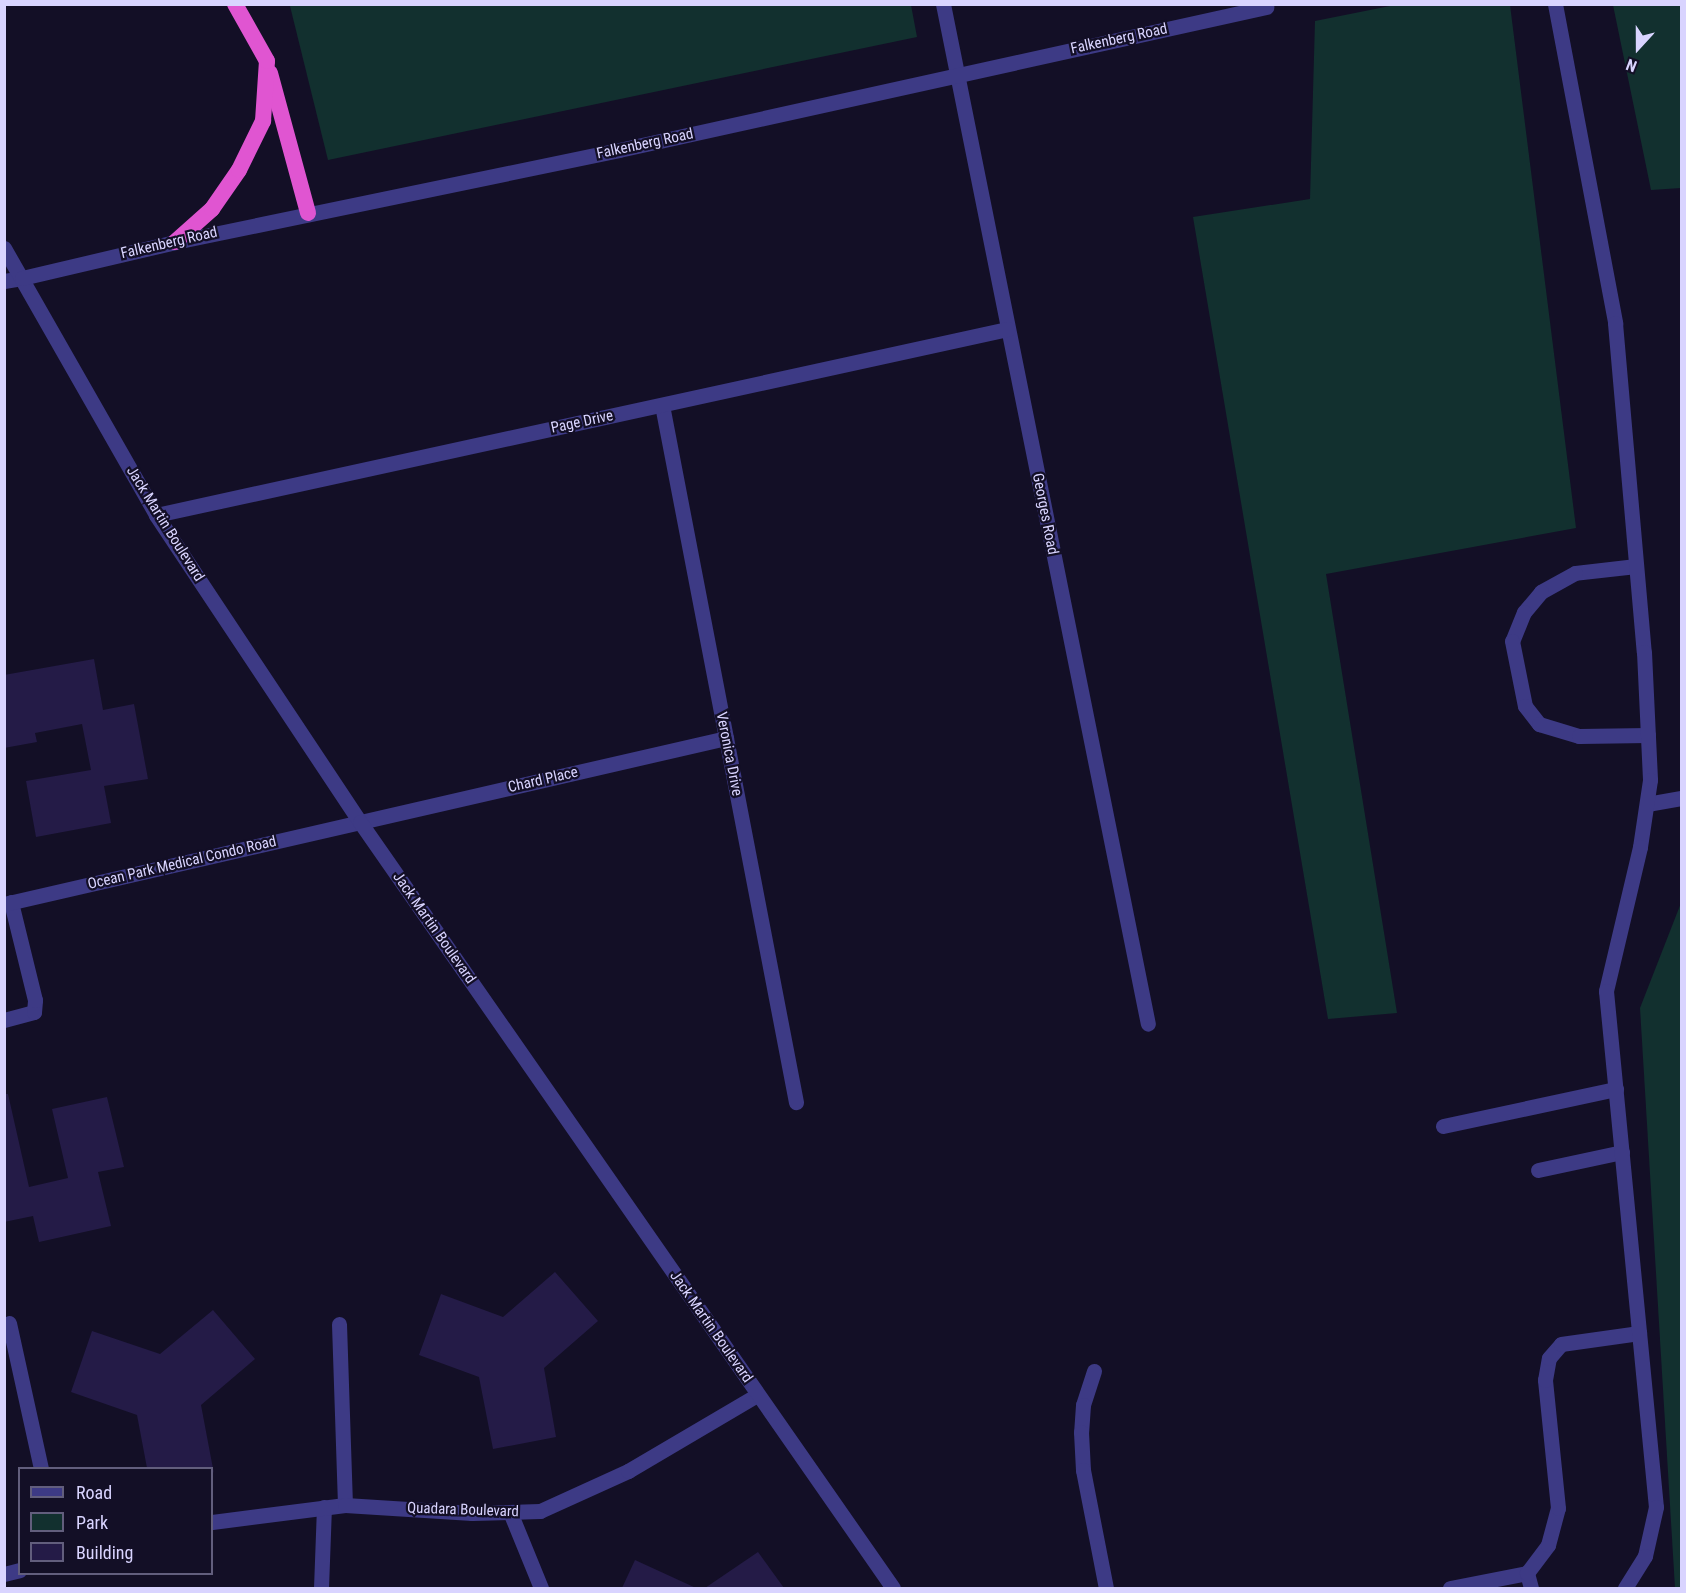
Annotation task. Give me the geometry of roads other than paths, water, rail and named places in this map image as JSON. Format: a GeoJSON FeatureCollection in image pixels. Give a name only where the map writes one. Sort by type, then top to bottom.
{"type":"FeatureCollection","features":[{"type":"Feature","properties":{"kind":"highway"},"geometry":{"type":"LineString","coordinates":[[235,4],[267,61],[308,213]]}},
{"type":"Feature","properties":{"kind":"highway"},"geometry":{"type":"LineString","coordinates":[[175,242],[212,209],[239,170],[263,121],[267,61]]}},
{"type":"Feature","properties":{"kind":"street","name":"Georges Road"},"geometry":{"type":"LineString","coordinates":[[943,4],[1148,1024]]}},
{"type":"Feature","properties":{"kind":"street"},"geometry":{"type":"LineString","coordinates":[[1556,4],[1615,323],[1648,735],[1647,804],[1606,991],[1656,1507],[1645,1556],[1625,1588]]}},
{"type":"Feature","properties":{"kind":"street","name":"Falkenberg Road"},"geometry":{"type":"LineString","coordinates":[[22,278],[308,213],[619,150],[1266,7]]}},
{"type":"Feature","properties":{"kind":"street","name":"Jack Martin Boulevard"},"geometry":{"type":"LineString","coordinates":[[4,248],[156,515],[360,822],[893,1588]]}},
{"type":"Feature","properties":{"kind":"street"},"geometry":{"type":"LineString","coordinates":[[4,282],[22,278]]}},
{"type":"Feature","properties":{"kind":"street","name":"Page Drive"},"geometry":{"type":"LineString","coordinates":[[156,515],[1008,329]]}},
{"type":"Feature","properties":{"kind":"street","name":"Veronica Drive"},"geometry":{"type":"LineString","coordinates":[[662,405],[796,1102]]}},
{"type":"Feature","properties":{"kind":"street"},"geometry":{"type":"LineString","coordinates":[[1636,566],[1575,573],[1542,592],[1524,612],[1512,641],[1525,706],[1539,724],[1579,736],[1648,735]]}},
{"type":"Feature","properties":{"kind":"street","name":"Chard Place"},"geometry":{"type":"LineString","coordinates":[[360,822],[726,738]]}},
{"type":"Feature","properties":{"kind":"street"},"geometry":{"type":"LineString","coordinates":[[1647,804],[1682,798]]}},
{"type":"Feature","properties":{"kind":"street","name":"Ocean Park Medical Condo Road"},"geometry":{"type":"LineString","coordinates":[[8,903],[360,822]]}},
{"type":"Feature","properties":{"kind":"street"},"geometry":{"type":"LineString","coordinates":[[4,1020],[34,1012],[35,1000],[8,903]]}},
{"type":"Feature","properties":{"kind":"street"},"geometry":{"type":"LineString","coordinates":[[1443,1126],[1616,1089]]}},
{"type":"Feature","properties":{"kind":"street"},"geometry":{"type":"LineString","coordinates":[[1538,1170],[1622,1152]]}},
{"type":"Feature","properties":{"kind":"street"},"geometry":{"type":"LineString","coordinates":[[9,1323],[41,1467]]}},
{"type":"Feature","properties":{"kind":"street"},"geometry":{"type":"LineString","coordinates":[[339,1323],[345,1505]]}},
{"type":"Feature","properties":{"kind":"street"},"geometry":{"type":"LineString","coordinates":[[1450,1588],[1529,1581],[1548,1545],[1558,1508],[1545,1380],[1549,1358],[1561,1344],[1639,1333]]}},
{"type":"Feature","properties":{"kind":"street"},"geometry":{"type":"LineString","coordinates":[[1094,1371],[1083,1405],[1081,1432],[1083,1470],[1106,1588]]}},
{"type":"Feature","properties":{"kind":"street","name":"Quadara Boulevard"},"geometry":{"type":"LineString","coordinates":[[213,1522],[345,1505],[510,1512],[540,1511],[628,1471],[757,1395]]}},
{"type":"Feature","properties":{"kind":"street"},"geometry":{"type":"LineString","coordinates":[[321,1588],[324,1507]]}},
{"type":"Feature","properties":{"kind":"street"},"geometry":{"type":"LineString","coordinates":[[510,1512],[541,1588]]}}]}
